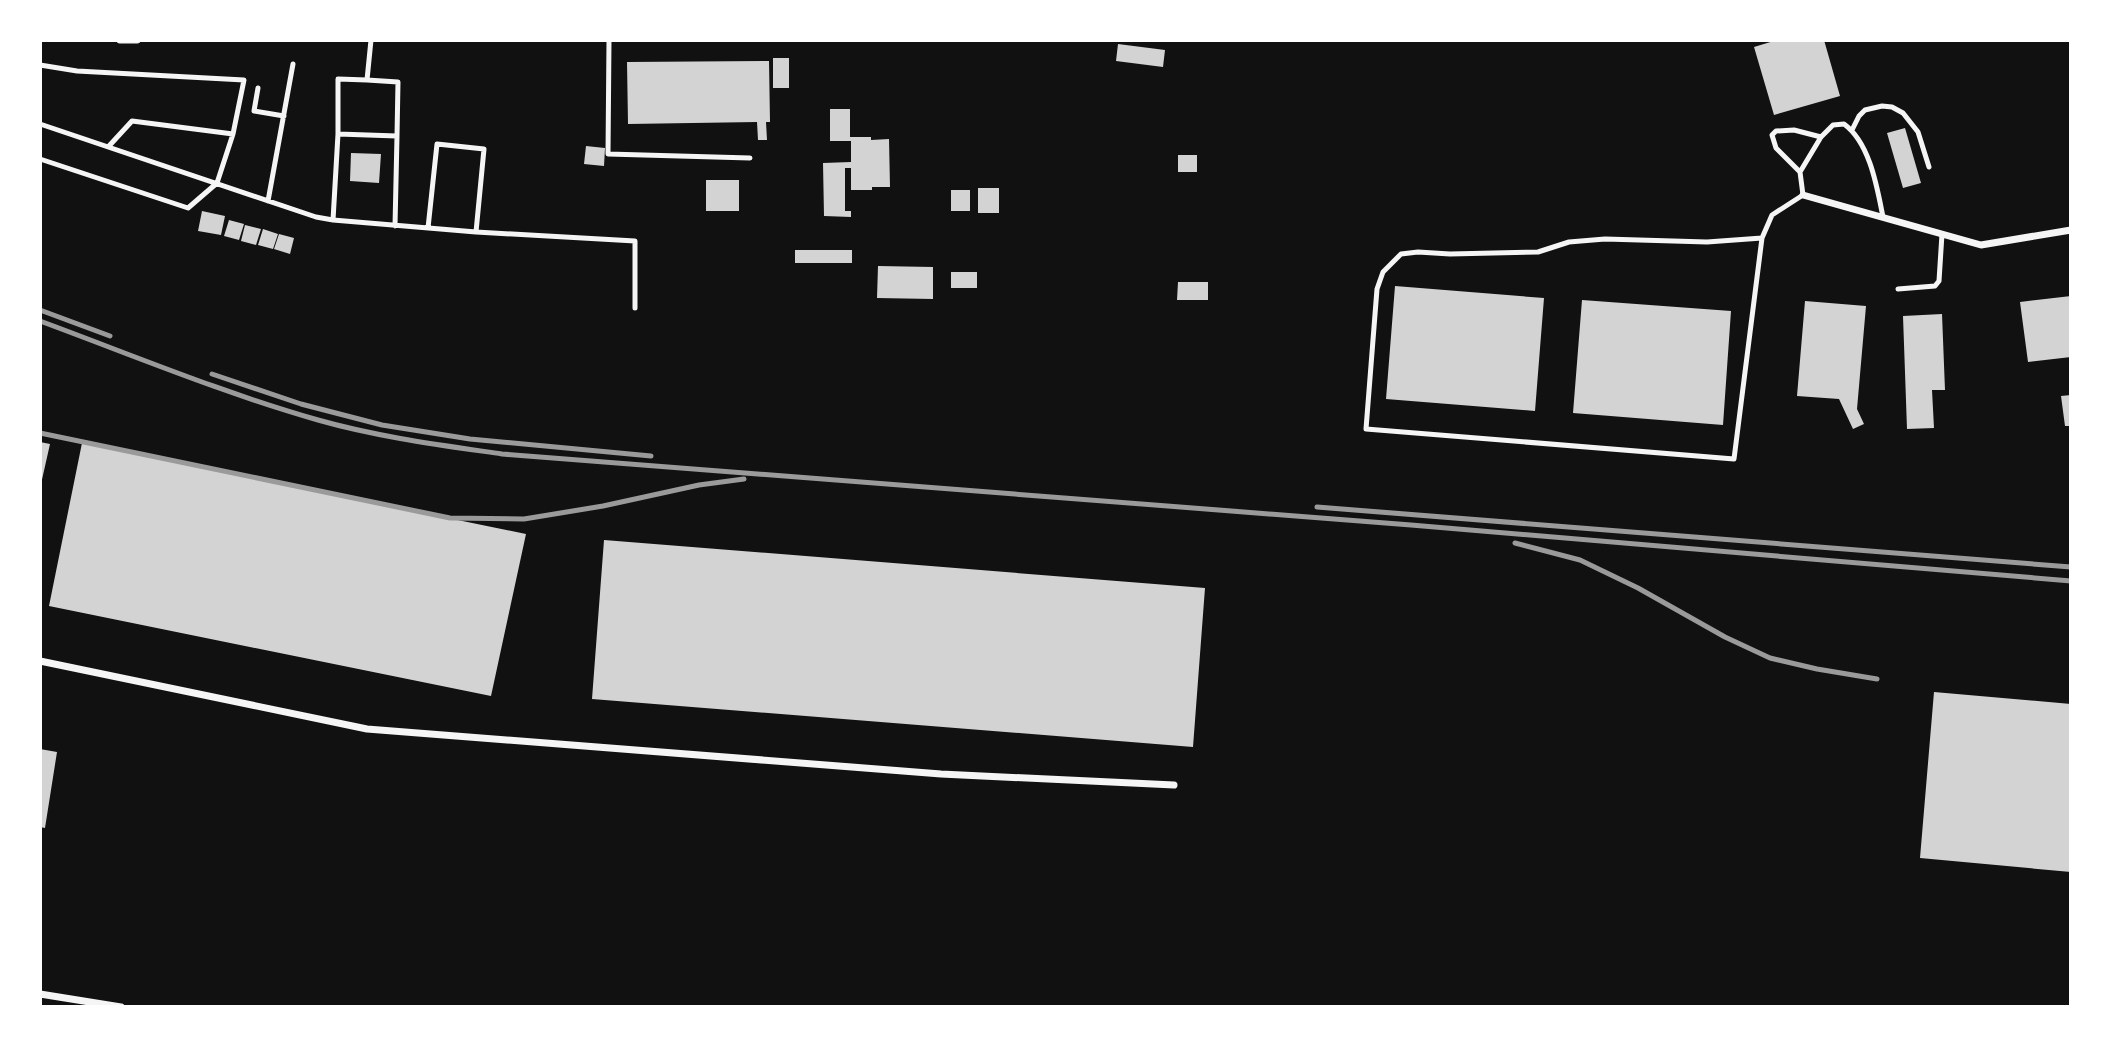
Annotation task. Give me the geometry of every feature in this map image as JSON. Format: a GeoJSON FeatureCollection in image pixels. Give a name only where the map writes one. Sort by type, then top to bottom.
{"type":"FeatureCollection","features":[{"type":"Feature","properties":{"kind":"street"},"geometry":{"type":"LineString","coordinates":[[120,40],[136,40]]}},
{"type":"Feature","properties":{"kind":"street"},"geometry":{"type":"LineString","coordinates":[[1803,195],[1981,245],[2071,230]]}},
{"type":"Feature","properties":{"kind":"street"},"geometry":{"type":"LineString","coordinates":[[40,661],[366,729],[941,774],[1174,785]]}},
{"type":"Feature","properties":{"kind":"street"},"geometry":{"type":"LineString","coordinates":[[40,994],[121,1007]]}},
{"type":"Feature","properties":{"kind":"lane"},"geometry":{"type":"LineString","coordinates":[[367,80],[370,40]]}},
{"type":"Feature","properties":{"kind":"lane"},"geometry":{"type":"LineString","coordinates":[[609,40],[608,154],[750,158]]}},
{"type":"Feature","properties":{"kind":"lane"},"geometry":{"type":"LineString","coordinates":[[268,201],[293,64]]}},
{"type":"Feature","properties":{"kind":"lane"},"geometry":{"type":"LineString","coordinates":[[40,65],[77,71],[244,80],[233,134],[217,183],[188,208],[40,159]]}},
{"type":"Feature","properties":{"kind":"lane"},"geometry":{"type":"LineString","coordinates":[[333,220],[338,79],[398,82],[395,226]]}},
{"type":"Feature","properties":{"kind":"lane"},"geometry":{"type":"LineString","coordinates":[[258,88],[254,111],[284,116]]}},
{"type":"Feature","properties":{"kind":"lane"},"geometry":{"type":"LineString","coordinates":[[1852,130],[1858,116],[1865,110],[1892,107],[1903,113],[1918,132],[1929,167]]}},
{"type":"Feature","properties":{"kind":"lane"},"geometry":{"type":"LineString","coordinates":[[109,146],[132,121],[233,134]]}},
{"type":"Feature","properties":{"kind":"lane"},"geometry":{"type":"LineString","coordinates":[[40,124],[316,217],[395,226],[635,241],[635,308]]}},
{"type":"Feature","properties":{"kind":"lane"},"geometry":{"type":"LineString","coordinates":[[1800,172],[1821,137],[1833,125],[1844,124],[1861,142],[1878,190],[1882,217]]}},
{"type":"Feature","properties":{"kind":"lane"},"geometry":{"type":"LineString","coordinates":[[1762,238],[1707,243],[1605,239],[1569,242],[1538,253],[1401,254],[1383,272],[1377,289],[1366,429],[1734,459],[1762,238],[1772,215],[1803,195],[1800,172],[1774,146],[1772,135],[1776,131],[1794,130],[1821,137]]}},
{"type":"Feature","properties":{"kind":"lane"},"geometry":{"type":"LineString","coordinates":[[338,134],[397,136]]}},
{"type":"Feature","properties":{"kind":"lane"},"geometry":{"type":"LineString","coordinates":[[428,228],[436,144],[484,149],[475,232]]}},
{"type":"Feature","properties":{"kind":"lane"},"geometry":{"type":"LineString","coordinates":[[1898,289],[1935,286],[1939,281],[1942,234]]}},
{"type":"Feature","properties":{"kind":"building"},"geometry":{"type":"Polygon","coordinates":[[[1777,40],[1824,40],[1840,96],[1774,115],[1754,47],[1777,40]]]}},
{"type":"Feature","properties":{"kind":"building"},"geometry":{"type":"Polygon","coordinates":[[[1118,44],[1165,50],[1163,67],[1116,61],[1118,44]]]}},
{"type":"Feature","properties":{"kind":"building"},"geometry":{"type":"Polygon","coordinates":[[[773,58],[789,58],[789,88],[773,88],[773,58]]]}},
{"type":"Feature","properties":{"kind":"building"},"geometry":{"type":"Polygon","coordinates":[[[769,61],[770,122],[766,122],[767,140],[758,140],[757,122],[628,124],[627,62],[769,61]]]}},
{"type":"Feature","properties":{"kind":"building"},"geometry":{"type":"Polygon","coordinates":[[[830,109],[850,109],[850,137],[889,139],[890,187],[851,190],[851,168],[845,168],[845,211],[851,211],[851,217],[824,216],[823,163],[851,162],[851,141],[830,141],[830,109]]]}},
{"type":"Feature","properties":{"kind":"building"},"geometry":{"type":"Polygon","coordinates":[[[1905,128],[1921,183],[1903,188],[1887,133],[1905,128]]]}},
{"type":"Feature","properties":{"kind":"building"},"geometry":{"type":"Polygon","coordinates":[[[586,146],[605,148],[604,166],[584,164],[586,146]]]}},
{"type":"Feature","properties":{"kind":"building"},"geometry":{"type":"Polygon","coordinates":[[[351,153],[381,154],[379,183],[350,181],[351,153]]]}},
{"type":"Feature","properties":{"kind":"building"},"geometry":{"type":"Polygon","coordinates":[[[1178,155],[1197,155],[1197,172],[1178,172],[1178,155]]]}},
{"type":"Feature","properties":{"kind":"building"},"geometry":{"type":"Polygon","coordinates":[[[706,180],[739,180],[739,211],[706,211],[706,180]]]}},
{"type":"Feature","properties":{"kind":"building"},"geometry":{"type":"Polygon","coordinates":[[[978,188],[999,188],[999,213],[978,213],[978,188]]]}},
{"type":"Feature","properties":{"kind":"building"},"geometry":{"type":"Polygon","coordinates":[[[951,190],[970,190],[970,211],[951,211],[951,190]]]}},
{"type":"Feature","properties":{"kind":"building"},"geometry":{"type":"Polygon","coordinates":[[[202,211],[225,216],[221,235],[198,231],[202,211]]]}},
{"type":"Feature","properties":{"kind":"building"},"geometry":{"type":"Polygon","coordinates":[[[229,220],[244,224],[239,240],[224,236],[229,220]]]}},
{"type":"Feature","properties":{"kind":"building"},"geometry":{"type":"Polygon","coordinates":[[[245,225],[261,229],[256,245],[241,241],[245,225]]]}},
{"type":"Feature","properties":{"kind":"building"},"geometry":{"type":"Polygon","coordinates":[[[263,229],[278,234],[273,249],[258,245],[263,229]]]}},
{"type":"Feature","properties":{"kind":"building"},"geometry":{"type":"Polygon","coordinates":[[[279,234],[294,238],[290,254],[274,249],[279,234]]]}},
{"type":"Feature","properties":{"kind":"building"},"geometry":{"type":"Polygon","coordinates":[[[795,250],[852,250],[852,263],[795,263],[795,250]]]}},
{"type":"Feature","properties":{"kind":"building"},"geometry":{"type":"Polygon","coordinates":[[[878,266],[933,267],[933,299],[877,298],[878,266]]]}},
{"type":"Feature","properties":{"kind":"building"},"geometry":{"type":"Polygon","coordinates":[[[951,272],[977,272],[977,288],[951,288],[951,272]]]}},
{"type":"Feature","properties":{"kind":"building"},"geometry":{"type":"Polygon","coordinates":[[[1178,282],[1208,282],[1208,300],[1177,300],[1178,282]]]}},
{"type":"Feature","properties":{"kind":"building"},"geometry":{"type":"Polygon","coordinates":[[[1395,286],[1544,298],[1535,411],[1386,399],[1395,286]]]}},
{"type":"Feature","properties":{"kind":"building"},"geometry":{"type":"Polygon","coordinates":[[[2071,296],[2071,357],[2028,362],[2020,302],[2071,296]]]}},
{"type":"Feature","properties":{"kind":"building"},"geometry":{"type":"Polygon","coordinates":[[[1582,300],[1731,311],[1723,425],[1573,413],[1582,300]]]}},
{"type":"Feature","properties":{"kind":"building"},"geometry":{"type":"Polygon","coordinates":[[[1805,301],[1866,306],[1857,409],[1864,424],[1853,429],[1839,399],[1797,396],[1805,301]]]}},
{"type":"Feature","properties":{"kind":"building"},"geometry":{"type":"Polygon","coordinates":[[[1942,314],[1945,390],[1932,390],[1934,428],[1907,429],[1903,316],[1942,314]]]}},
{"type":"Feature","properties":{"kind":"building"},"geometry":{"type":"Polygon","coordinates":[[[2071,395],[2071,426],[2065,426],[2061,396],[2071,395]]]}},
{"type":"Feature","properties":{"kind":"building"},"geometry":{"type":"Polygon","coordinates":[[[40,442],[50,444],[41,484],[40,484],[40,442]]]}},
{"type":"Feature","properties":{"kind":"building"},"geometry":{"type":"Polygon","coordinates":[[[82,443],[526,534],[491,696],[49,606],[82,443]]]}},
{"type":"Feature","properties":{"kind":"building"},"geometry":{"type":"Polygon","coordinates":[[[604,540],[1205,588],[1193,747],[592,699],[604,540]]]}},
{"type":"Feature","properties":{"kind":"building"},"geometry":{"type":"Polygon","coordinates":[[[1934,692],[2071,704],[2071,872],[1920,858],[1934,692]]]}},
{"type":"Feature","properties":{"kind":"building"},"geometry":{"type":"Polygon","coordinates":[[[40,749],[57,752],[45,828],[40,827],[40,749]]]}},
{"type":"Feature","properties":{"kind":"railway"},"geometry":{"type":"LineString","coordinates":[[40,310],[110,336]]}},
{"type":"Feature","properties":{"kind":"railway"},"geometry":{"type":"LineString","coordinates":[[40,321],[213,386],[318,420],[386,436],[502,454],[1411,525],[2071,581]]}},
{"type":"Feature","properties":{"kind":"railway"},"geometry":{"type":"LineString","coordinates":[[212,374],[301,404],[382,425],[470,439],[651,456]]}},
{"type":"Feature","properties":{"kind":"railway"},"geometry":{"type":"LineString","coordinates":[[40,433],[450,518],[524,519],[603,506],[699,485],[744,479]]}},
{"type":"Feature","properties":{"kind":"railway"},"geometry":{"type":"LineString","coordinates":[[1317,507],[2071,567]]}},
{"type":"Feature","properties":{"kind":"railway"},"geometry":{"type":"LineString","coordinates":[[1515,543],[1580,560],[1770,658],[1877,679]]}}]}
